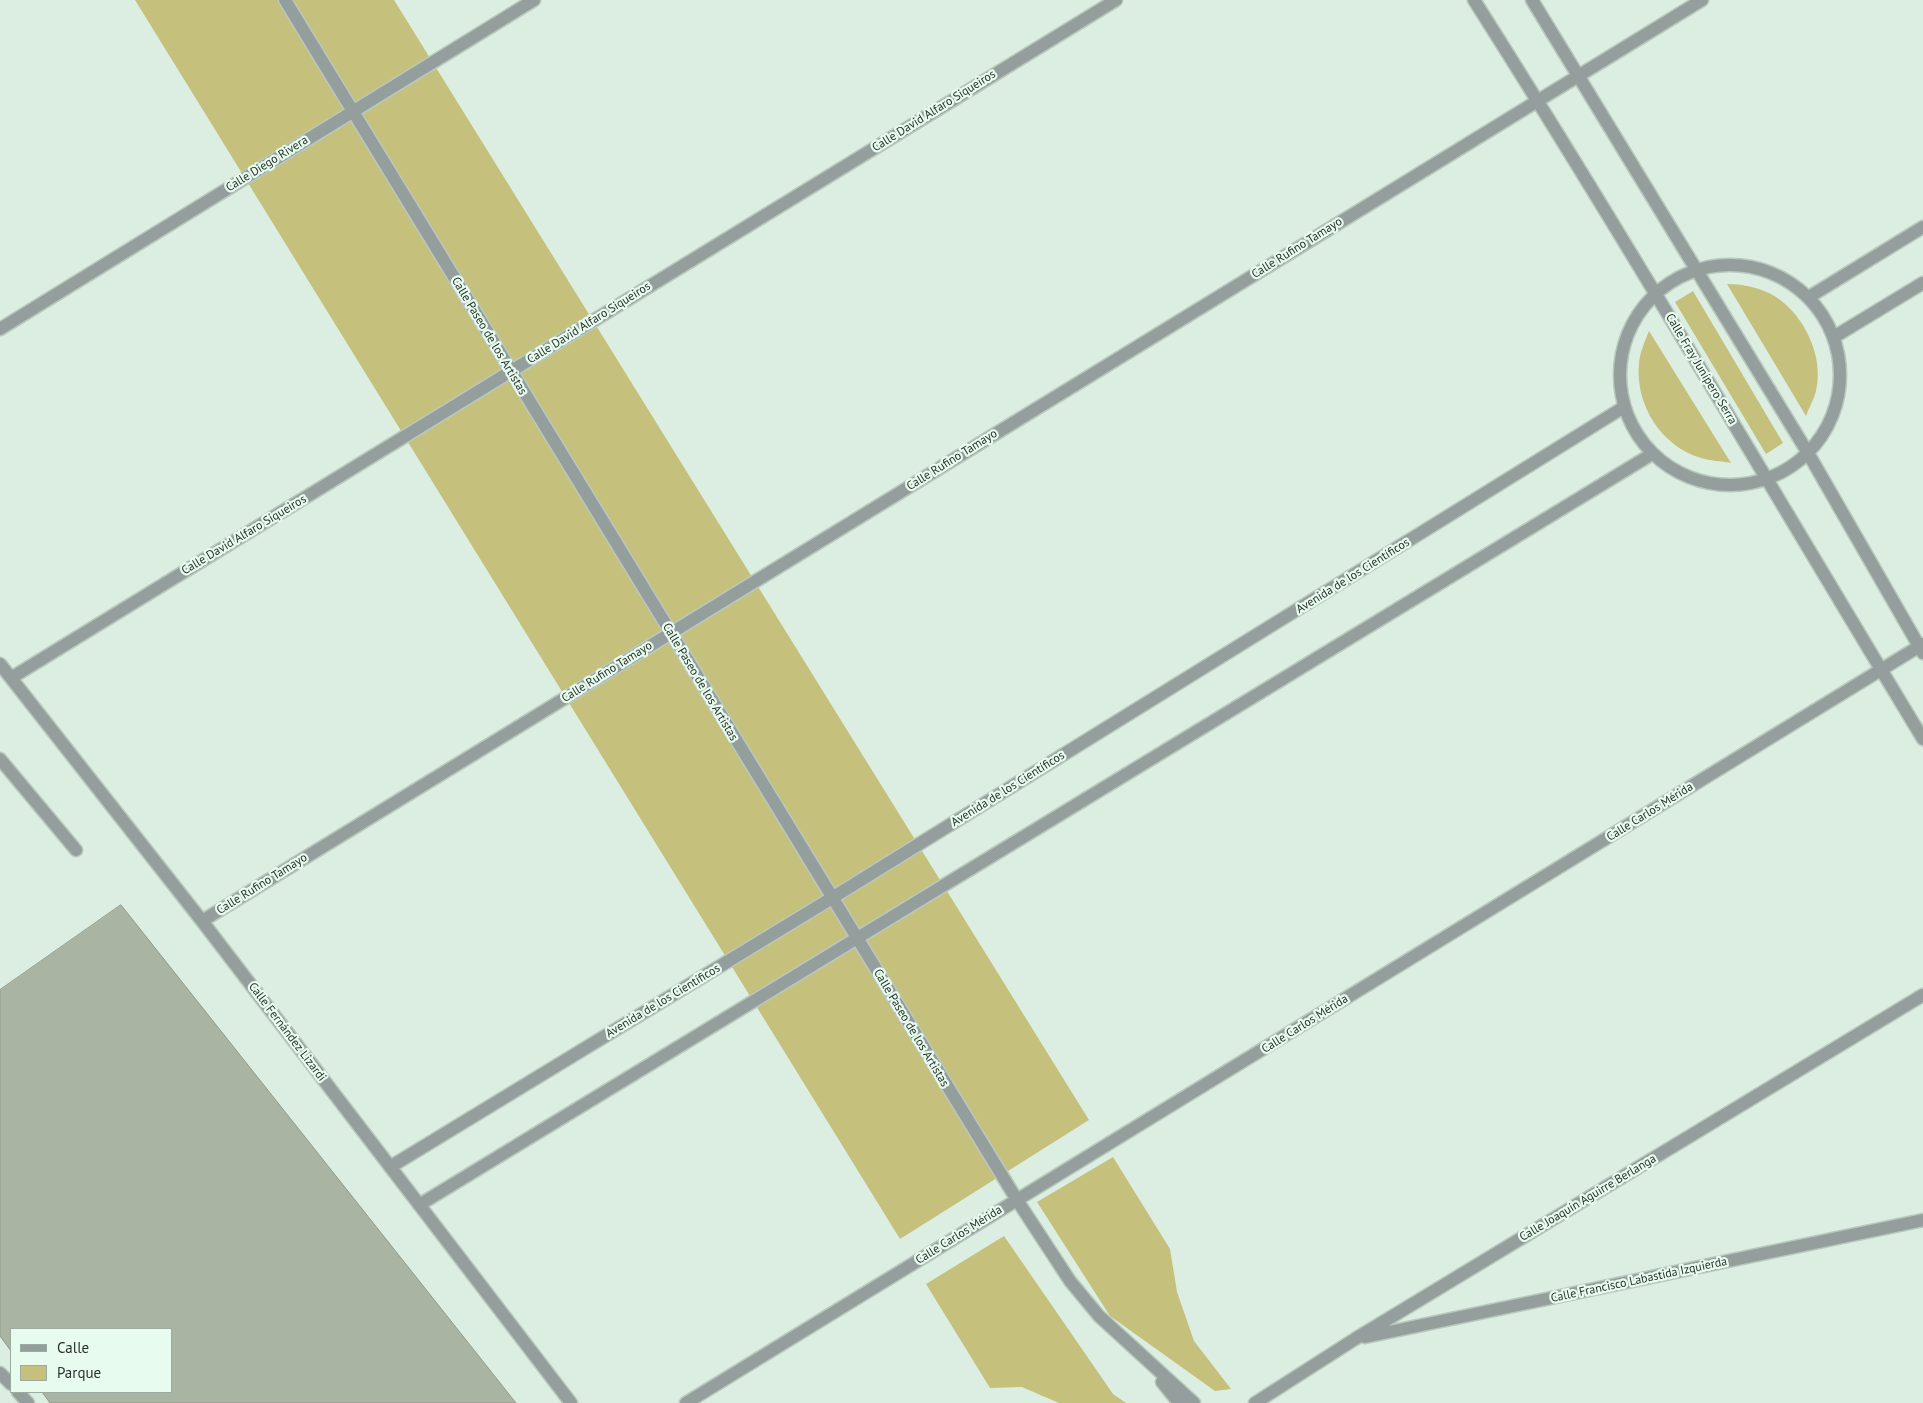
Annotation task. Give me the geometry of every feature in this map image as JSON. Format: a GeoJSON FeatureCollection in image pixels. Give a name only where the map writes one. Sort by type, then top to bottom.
{"type":"FeatureCollection","features":[{"type":"Feature","properties":{"kind":"street","name":"Calle Paseo de los Artistas"},"geometry":{"type":"LineString","coordinates":[[285,0],[1016,1200],[1070,1281],[1099,1316],[1194,1403]]}},
{"type":"Feature","properties":{"kind":"street","name":"Calle Diego Rivera"},"geometry":{"type":"LineString","coordinates":[[0,328],[534,0]]}},
{"type":"Feature","properties":{"kind":"street","name":"Calle David Alfaro Siqueiros"},"geometry":{"type":"LineString","coordinates":[[11,678],[1116,0]]}},
{"type":"Feature","properties":{"kind":"street","name":"Calle Fray Junípero Serra"},"geometry":{"type":"LineString","coordinates":[[1474,0],[1538,100],[1656,294],[1923,739]]}},
{"type":"Feature","properties":{"kind":"street"},"geometry":{"type":"LineString","coordinates":[[1532,0],[1808,453],[1922,648]]}},
{"type":"Feature","properties":{"kind":"street","name":"Calle Rufino Tamayo"},"geometry":{"type":"LineString","coordinates":[[202,921],[1702,0]]}},
{"type":"Feature","properties":{"kind":"street"},"geometry":{"type":"LineString","coordinates":[[1809,297],[1923,227]]}},
{"type":"Feature","properties":{"kind":"street"},"geometry":{"type":"LineString","coordinates":[[1728,265],[1757,268],[1786,280],[1809,297],[1824,316],[1834,338],[1840,371],[1838,398],[1832,416],[1820,440],[1808,453],[1787,470],[1768,479],[1733,486],[1703,482],[1674,471],[1652,454],[1635,432],[1624,407],[1620,380],[1622,351],[1634,322],[1656,294],[1673,281],[1696,270],[1728,265]]}},
{"type":"Feature","properties":{"kind":"street"},"geometry":{"type":"LineString","coordinates":[[1834,338],[1923,283]]}},
{"type":"Feature","properties":{"kind":"street","name":"Avenida de los Científicos"},"geometry":{"type":"LineString","coordinates":[[390,1166],[832,898],[1624,407]]}},
{"type":"Feature","properties":{"kind":"street"},"geometry":{"type":"LineString","coordinates":[[419,1205],[1652,454]]}},
{"type":"Feature","properties":{"kind":"street","name":"Calle Carlos Mérida"},"geometry":{"type":"LineString","coordinates":[[686,1403],[1881,670],[1922,648]]}},
{"type":"Feature","properties":{"kind":"street","name":"Calle Fernández Lizardi"},"geometry":{"type":"LineString","coordinates":[[0,664],[202,921],[571,1403]]}},
{"type":"Feature","properties":{"kind":"street"},"geometry":{"type":"LineString","coordinates":[[0,759],[76,850]]}},
{"type":"Feature","properties":{"kind":"street","name":"Calle Joaquín Aguirre Berlanga"},"geometry":{"type":"LineString","coordinates":[[1255,1403],[1355,1339],[1923,995]]}},
{"type":"Feature","properties":{"kind":"street","name":"Calle Francisco Labastida Izquierda"},"geometry":{"type":"LineString","coordinates":[[1355,1339],[1923,1220]]}},
{"type":"Feature","properties":{"kind":"street","name":"Calle Paseo de los Artistas"},"geometry":{"type":"LineString","coordinates":[[1135,1349],[1179,1403]]}},
{"type":"Feature","properties":{"kind":"street"},"geometry":{"type":"LineString","coordinates":[[0,1372],[10,1383]]}},
{"type":"Feature","properties":{"kind":"street"},"geometry":{"type":"LineString","coordinates":[[19,1393],[28,1403]]}},
{"type":"Feature","properties":{"kind":"green space"},"geometry":{"type":"Polygon","coordinates":[[[135,0],[394,0],[1089,1120],[900,1239],[135,0]]]}},
{"type":"Feature","properties":{"kind":"green space"},"geometry":{"type":"Polygon","coordinates":[[[1727,284],[1759,289],[1781,300],[1800,321],[1808,334],[1814,348],[1818,377],[1816,391],[1806,416],[1727,284]]]}},
{"type":"Feature","properties":{"kind":"green space"},"geometry":{"type":"Polygon","coordinates":[[[1693,291],[1783,443],[1766,454],[1675,302],[1693,291]]]}},
{"type":"Feature","properties":{"kind":"green space"},"geometry":{"type":"Polygon","coordinates":[[[1649,331],[1731,463],[1704,459],[1687,452],[1663,434],[1654,422],[1641,394],[1639,379],[1640,355],[1649,331]]]}},
{"type":"Feature","properties":{"kind":"green space"},"geometry":{"type":"Polygon","coordinates":[[[1113,1157],[1170,1249],[1177,1292],[1194,1341],[1231,1389],[1215,1391],[1110,1316],[1037,1202],[1113,1157]]]}},
{"type":"Feature","properties":{"kind":"green space"},"geometry":{"type":"Polygon","coordinates":[[[1004,1236],[1113,1394],[1126,1403],[1059,1403],[1022,1387],[990,1388],[926,1284],[1004,1236]]]}},
{"type":"Feature","properties":{"kind":"building"},"geometry":{"type":"Polygon","coordinates":[[[121,905],[516,1403],[50,1403],[43,1393],[172,1393],[172,1328],[10,1328],[10,1350],[0,1336],[0,990],[121,905]]]}}]}
